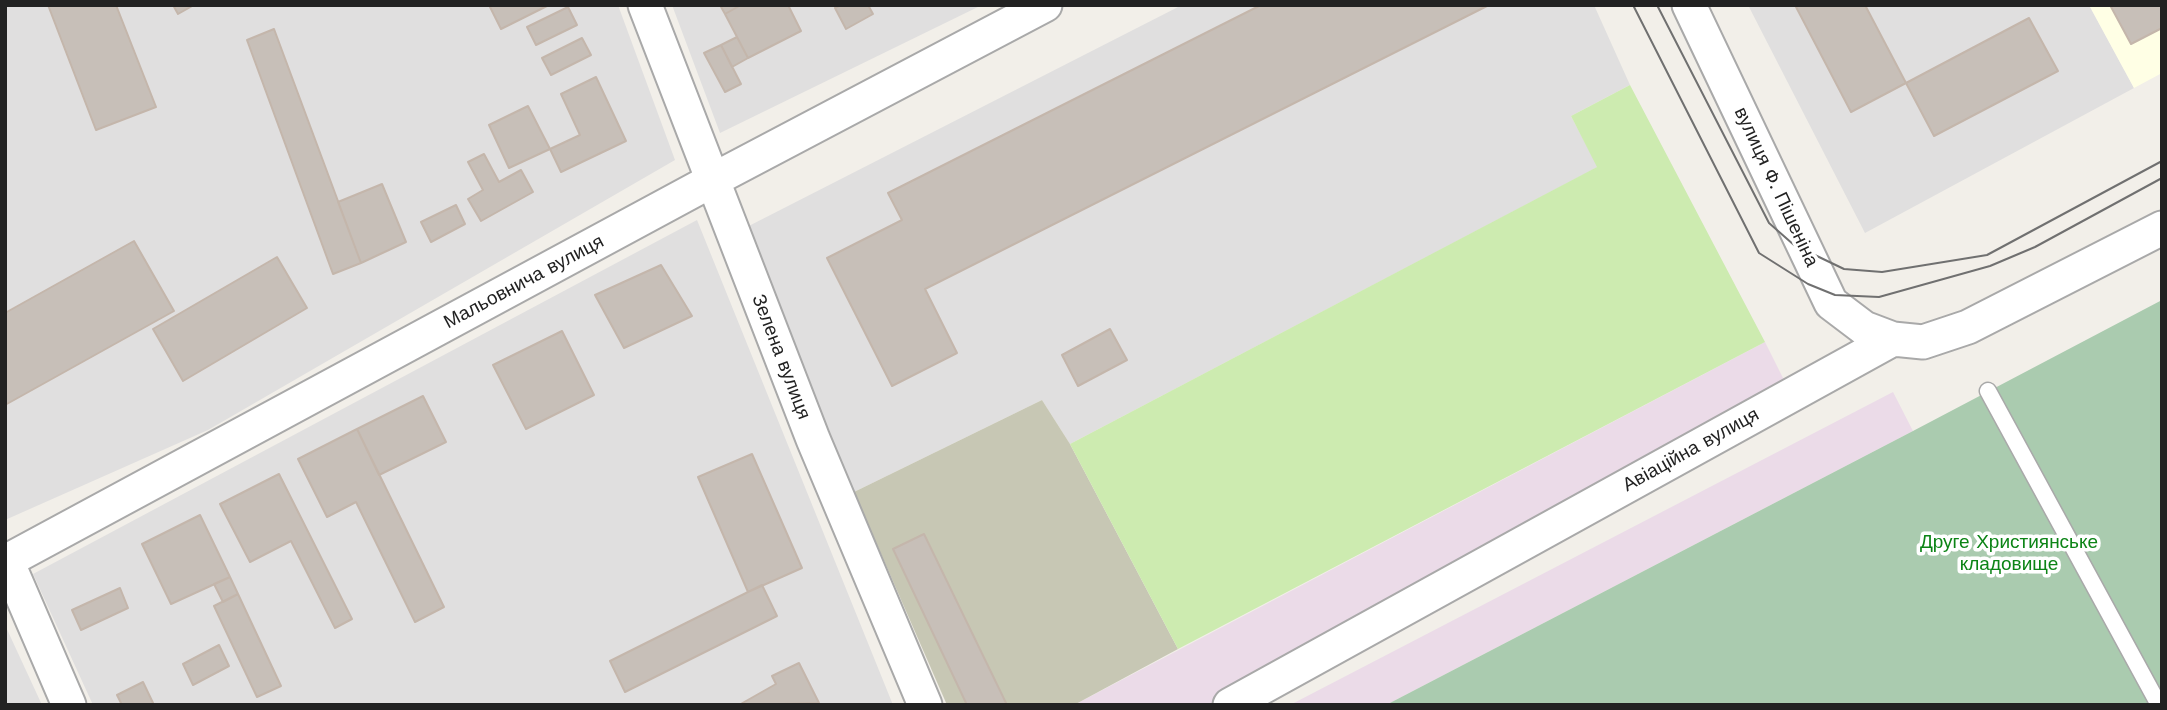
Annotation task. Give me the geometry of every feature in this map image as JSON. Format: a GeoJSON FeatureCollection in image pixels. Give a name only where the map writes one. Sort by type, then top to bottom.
{"type":"FeatureCollection","features":[{"type":"Feature","properties":{"kind":"street","name":"Зелена вулиця"},"geometry":{"type":"LineString","coordinates":[[645,5],[813,439],[925,705]]}},
{"type":"Feature","properties":{"kind":"street","name":"Мальовнича вулиця"},"geometry":{"type":"LineString","coordinates":[[6,562],[711,181],[1045,5]]}},
{"type":"Feature","properties":{"kind":"street","name":"вулиця Ф. Пішеніна"},"geometry":{"type":"LineString","coordinates":[[1689,5],[1831,303],[1864,328],[1893,339]]}},
{"type":"Feature","properties":{"kind":"street"},"geometry":{"type":"LineString","coordinates":[[1893,339],[1923,342],[1968,327],[2162,228]]}},
{"type":"Feature","properties":{"kind":"street","name":"Авіаційна вулиця"},"geometry":{"type":"LineString","coordinates":[[1230,705],[1893,339]]}},
{"type":"Feature","properties":{"kind":"street"},"geometry":{"type":"LineString","coordinates":[[6,562],[69,705]]}},
{"type":"Feature","properties":{"kind":"lane"},"geometry":{"type":"LineString","coordinates":[[1988,391],[2160,705]]}},
{"type":"Feature","properties":{"kind":"shaded area"},"geometry":{"type":"Polygon","coordinates":[[[5,5],[618,5],[675,160],[208,430],[5,520],[5,5]]]}},
{"type":"Feature","properties":{"kind":"shaded area"},"geometry":{"type":"Polygon","coordinates":[[[672,5],[982,5],[720,133],[672,5]]]}},
{"type":"Feature","properties":{"kind":"shaded area"},"geometry":{"type":"Polygon","coordinates":[[[1182,5],[1594,5],[1630,85],[1571,116],[1598,167],[1070,444],[1042,400],[854,492],[739,231],[1182,5]]]}},
{"type":"Feature","properties":{"kind":"shaded area"},"geometry":{"type":"Polygon","coordinates":[[[1748,5],[2089,5],[2134,88],[1865,233],[1748,5]]]}},
{"type":"Feature","properties":{"kind":"shaded area"},"geometry":{"type":"Polygon","coordinates":[[[2089,5],[2162,5],[2162,73],[2134,88],[2089,5]]]}},
{"type":"Feature","properties":{"kind":"shaded area"},"geometry":{"type":"Polygon","coordinates":[[[697,220],[893,705],[93,705],[33,574],[697,220]]]}},
{"type":"Feature","properties":{"kind":"shaded area"},"geometry":{"type":"Polygon","coordinates":[[[1765,342],[1797,406],[1215,705],[1074,705],[1765,342]]]}},
{"type":"Feature","properties":{"kind":"shaded area"},"geometry":{"type":"Polygon","coordinates":[[[1893,392],[1913,431],[1386,705],[1290,705],[1893,392]]]}},
{"type":"Feature","properties":{"kind":"shaded area"},"geometry":{"type":"Polygon","coordinates":[[[1042,400],[1070,444],[1178,649],[1074,705],[947,705],[854,492],[1042,400]]]}},
{"type":"Feature","properties":{"kind":"shaded area"},"geometry":{"type":"Polygon","coordinates":[[[5,625],[42,705],[5,705],[5,625]]]}},
{"type":"Feature","properties":{"kind":"green space"},"geometry":{"type":"Polygon","coordinates":[[[1630,85],[1765,342],[1178,649],[1070,444],[1597,167],[1571,116],[1630,85]]]}},
{"type":"Feature","properties":{"kind":"green space","name":"Друге Християнське кладовище"},"geometry":{"type":"Polygon","coordinates":[[[2162,300],[2162,705],[1386,705],[1913,431],[2162,300]]]}},
{"type":"Feature","properties":{"kind":"building"},"geometry":{"type":"Polygon","coordinates":[[[48,5],[116,5],[156,107],[96,130],[48,5]]]}},
{"type":"Feature","properties":{"kind":"building"},"geometry":{"type":"Polygon","coordinates":[[[173,5],[194,5],[178,14],[173,5]]]}},
{"type":"Feature","properties":{"kind":"building"},"geometry":{"type":"Polygon","coordinates":[[[489,5],[549,5],[501,29],[489,5]]]}},
{"type":"Feature","properties":{"kind":"building"},"geometry":{"type":"Polygon","coordinates":[[[720,5],[741,5],[725,14],[720,5]]]}},
{"type":"Feature","properties":{"kind":"building"},"geometry":{"type":"Polygon","coordinates":[[[741,5],[788,5],[801,31],[748,58],[725,14],[741,5]]]}},
{"type":"Feature","properties":{"kind":"building"},"geometry":{"type":"Polygon","coordinates":[[[841,5],[868,5],[873,14],[846,29],[835,8],[841,5]]]}},
{"type":"Feature","properties":{"kind":"building"},"geometry":{"type":"Polygon","coordinates":[[[1261,5],[1489,5],[925,289],[957,353],[892,386],[827,258],[902,220],[888,193],[1261,5]]]}},
{"type":"Feature","properties":{"kind":"building"},"geometry":{"type":"Polygon","coordinates":[[[1795,5],[1865,5],[1906,83],[1851,112],[1795,5]]]}},
{"type":"Feature","properties":{"kind":"building"},"geometry":{"type":"Polygon","coordinates":[[[2110,5],[2162,5],[2162,28],[2131,44],[2110,5]]]}},
{"type":"Feature","properties":{"kind":"building"},"geometry":{"type":"Polygon","coordinates":[[[568,7],[577,25],[536,45],[527,27],[568,7]]]}},
{"type":"Feature","properties":{"kind":"building"},"geometry":{"type":"Polygon","coordinates":[[[2029,18],[2058,71],[1934,136],[1906,83],[2029,18]]]}},
{"type":"Feature","properties":{"kind":"building"},"geometry":{"type":"Polygon","coordinates":[[[274,29],[361,263],[333,274],[247,40],[274,29]]]}},
{"type":"Feature","properties":{"kind":"building"},"geometry":{"type":"Polygon","coordinates":[[[737,37],[748,58],[732,67],[721,45],[737,37]]]}},
{"type":"Feature","properties":{"kind":"building"},"geometry":{"type":"Polygon","coordinates":[[[582,38],[591,55],[551,75],[542,58],[582,38]]]}},
{"type":"Feature","properties":{"kind":"building"},"geometry":{"type":"Polygon","coordinates":[[[721,45],[741,84],[725,92],[704,53],[721,45]]]}},
{"type":"Feature","properties":{"kind":"building"},"geometry":{"type":"Polygon","coordinates":[[[596,77],[626,141],[561,172],[550,149],[580,135],[561,94],[596,77]]]}},
{"type":"Feature","properties":{"kind":"building"},"geometry":{"type":"Polygon","coordinates":[[[528,106],[550,149],[509,168],[489,125],[528,106]]]}},
{"type":"Feature","properties":{"kind":"building"},"geometry":{"type":"Polygon","coordinates":[[[484,154],[499,182],[521,170],[533,192],[481,221],[468,199],[483,190],[468,162],[484,154]]]}},
{"type":"Feature","properties":{"kind":"building"},"geometry":{"type":"Polygon","coordinates":[[[382,184],[406,242],[361,263],[338,202],[382,184]]]}},
{"type":"Feature","properties":{"kind":"building"},"geometry":{"type":"Polygon","coordinates":[[[456,205],[465,224],[431,242],[421,222],[456,205]]]}},
{"type":"Feature","properties":{"kind":"building"},"geometry":{"type":"Polygon","coordinates":[[[134,241],[174,311],[5,405],[5,313],[134,241]]]}},
{"type":"Feature","properties":{"kind":"building"},"geometry":{"type":"Polygon","coordinates":[[[277,257],[307,308],[183,381],[153,329],[277,257]]]}},
{"type":"Feature","properties":{"kind":"building"},"geometry":{"type":"Polygon","coordinates":[[[661,265],[692,316],[624,348],[595,295],[661,265]]]}},
{"type":"Feature","properties":{"kind":"building"},"geometry":{"type":"Polygon","coordinates":[[[1110,329],[1127,360],[1078,386],[1062,355],[1110,329]]]}},
{"type":"Feature","properties":{"kind":"building"},"geometry":{"type":"Polygon","coordinates":[[[562,331],[594,395],[526,429],[493,365],[562,331]]]}},
{"type":"Feature","properties":{"kind":"building"},"geometry":{"type":"Polygon","coordinates":[[[423,396],[446,442],[379,475],[357,429],[423,396]]]}},
{"type":"Feature","properties":{"kind":"building"},"geometry":{"type":"Polygon","coordinates":[[[357,429],[444,607],[415,622],[356,502],[327,517],[298,459],[357,429]]]}},
{"type":"Feature","properties":{"kind":"building"},"geometry":{"type":"Polygon","coordinates":[[[752,454],[802,568],[748,592],[698,477],[752,454]]]}},
{"type":"Feature","properties":{"kind":"building"},"geometry":{"type":"Polygon","coordinates":[[[279,474],[352,619],[335,628],[291,541],[250,562],[220,504],[279,474]]]}},
{"type":"Feature","properties":{"kind":"building"},"geometry":{"type":"Polygon","coordinates":[[[200,515],[230,577],[171,604],[142,544],[200,515]]]}},
{"type":"Feature","properties":{"kind":"building"},"geometry":{"type":"Polygon","coordinates":[[[924,534],[1007,705],[967,705],[893,549],[924,534]]]}},
{"type":"Feature","properties":{"kind":"building"},"geometry":{"type":"Polygon","coordinates":[[[230,577],[238,594],[223,602],[214,584],[230,577]]]}},
{"type":"Feature","properties":{"kind":"building"},"geometry":{"type":"Polygon","coordinates":[[[762,585],[777,616],[625,692],[610,661],[762,585]]]}},
{"type":"Feature","properties":{"kind":"building"},"geometry":{"type":"Polygon","coordinates":[[[120,588],[128,608],[81,630],[72,610],[120,588]]]}},
{"type":"Feature","properties":{"kind":"building"},"geometry":{"type":"Polygon","coordinates":[[[238,594],[281,686],[257,697],[214,606],[238,594]]]}},
{"type":"Feature","properties":{"kind":"building"},"geometry":{"type":"Polygon","coordinates":[[[219,645],[229,666],[193,685],[183,664],[219,645]]]}},
{"type":"Feature","properties":{"kind":"building"},"geometry":{"type":"Polygon","coordinates":[[[799,663],[819,703],[739,705],[776,684],[772,676],[799,663]]]}},
{"type":"Feature","properties":{"kind":"building"},"geometry":{"type":"Polygon","coordinates":[[[143,682],[154,705],[122,705],[117,695],[143,682]]]}},
{"type":"Feature","properties":{"kind":"tram line"},"geometry":{"type":"LineString","coordinates":[[1633,5],[1759,253],[1808,284],[1835,295],[1879,297],[1990,266],[2035,247],[2162,178]]}},
{"type":"Feature","properties":{"kind":"tram line"},"geometry":{"type":"LineString","coordinates":[[1657,5],[1769,223],[1794,245],[1844,269],[1882,272],[1987,255],[2162,161]]}}]}
